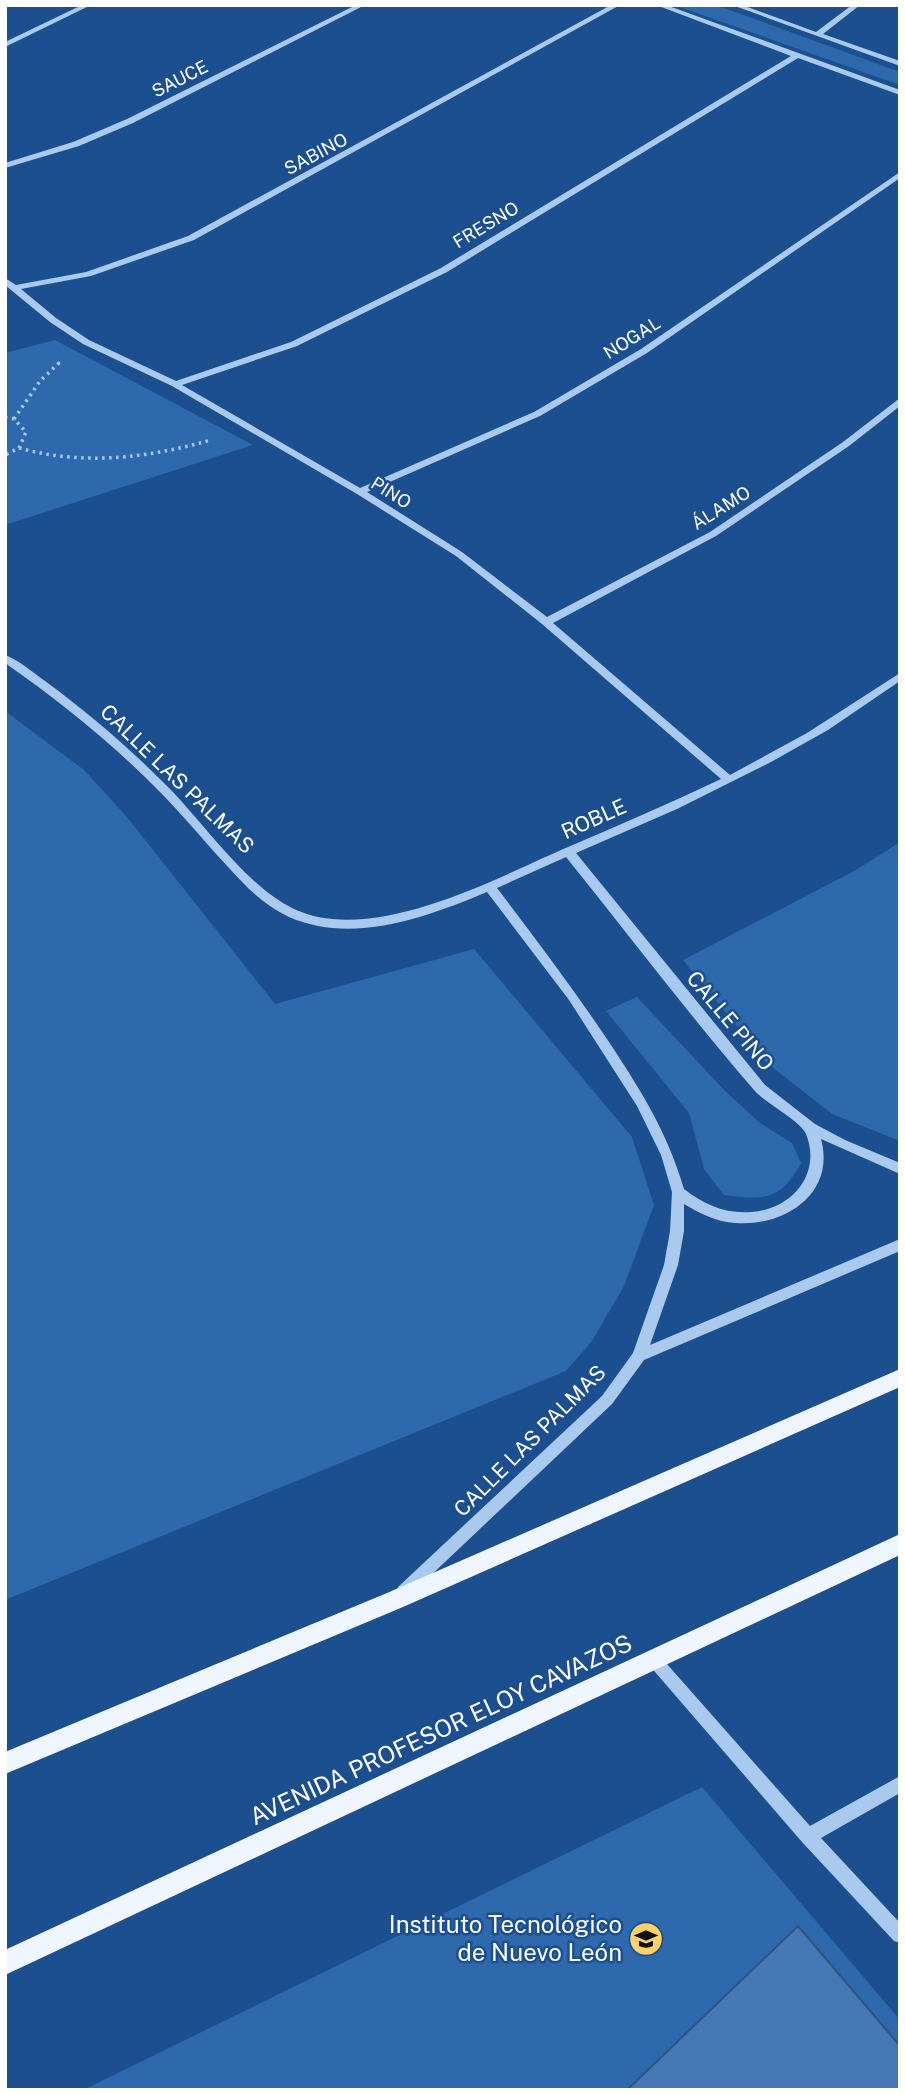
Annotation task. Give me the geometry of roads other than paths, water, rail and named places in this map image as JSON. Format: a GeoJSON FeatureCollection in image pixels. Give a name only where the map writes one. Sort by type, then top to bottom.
{"type":"FeatureCollection","features":[{"type":"Feature","properties":{"kind":"main road"},"geometry":{"type":"LineString","coordinates":[[5,1763],[395,1600],[900,1378]]}},
{"type":"Feature","properties":{"kind":"main road","name":"AVENIDA PROFESOR ELOY CAVAZOS"},"geometry":{"type":"LineString","coordinates":[[5,1964],[900,1544]]}},
{"type":"Feature","properties":{"kind":"street"},"geometry":{"type":"LineString","coordinates":[[5,45],[88,5]]}},
{"type":"Feature","properties":{"kind":"street","name":"SAUCE"},"geometry":{"type":"LineString","coordinates":[[5,166],[76,144],[118,127],[362,5]]}},
{"type":"Feature","properties":{"kind":"street","name":"SABINO"},"geometry":{"type":"LineString","coordinates":[[14,288],[88,274],[191,238],[617,5]]}},
{"type":"Feature","properties":{"kind":"street"},"geometry":{"type":"LineString","coordinates":[[659,5],[900,93]]}},
{"type":"Feature","properties":{"kind":"street"},"geometry":{"type":"LineString","coordinates":[[735,5],[900,64]]}},
{"type":"Feature","properties":{"kind":"street"},"geometry":{"type":"LineString","coordinates":[[818,34],[857,5]]}},
{"type":"Feature","properties":{"kind":"street","name":"FRESNO"},"geometry":{"type":"LineString","coordinates":[[175,384],[294,344],[444,270],[796,56]]}},
{"type":"Feature","properties":{"kind":"street","name":"NOGAL"},"geometry":{"type":"LineString","coordinates":[[360,492],[537,414],[597,379],[644,351],[900,174]]}},
{"type":"Feature","properties":{"kind":"street","name":"PINO"},"geometry":{"type":"LineString","coordinates":[[5,280],[86,342],[175,384],[360,492],[459,554],[546,622],[728,779]]}},
{"type":"Feature","properties":{"kind":"street","name":"ÁLAMO"},"geometry":{"type":"LineString","coordinates":[[546,622],[713,534],[846,444],[900,401]]}},
{"type":"Feature","properties":{"kind":"street","name":"CALLE LAS PALMAS"},"geometry":{"type":"LineString","coordinates":[[5,658],[104,734],[163,789],[261,892],[282,909]]}},
{"type":"Feature","properties":{"kind":"street","name":"ROBLE"},"geometry":{"type":"LineString","coordinates":[[282,909],[305,919],[330,923],[366,923],[401,916],[489,886],[728,779],[799,743],[900,676]]}},
{"type":"Feature","properties":{"kind":"street","name":"CALLE PINO"},"geometry":{"type":"LineString","coordinates":[[568,852],[736,1062],[761,1089],[811,1128],[900,1169]]}},
{"type":"Feature","properties":{"kind":"street","name":"CALLE LAS PALMAS"},"geometry":{"type":"LineString","coordinates":[[395,1600],[607,1400],[639,1356],[671,1265],[677,1231],[678,1192],[667,1155],[615,1056],[489,886]]}},
{"type":"Feature","properties":{"kind":"street"},"geometry":{"type":"LineString","coordinates":[[678,1192],[705,1209],[735,1218],[776,1213],[808,1191],[816,1176],[820,1159],[811,1128]]}},
{"type":"Feature","properties":{"kind":"street"},"geometry":{"type":"LineString","coordinates":[[639,1356],[900,1245]]}},
{"type":"Feature","properties":{"kind":"street"},"geometry":{"type":"LineString","coordinates":[[654,1660],[808,1836],[900,1935]]}},
{"type":"Feature","properties":{"kind":"street"},"geometry":{"type":"LineString","coordinates":[[808,1836],[900,1784]]}},
{"type":"Feature","properties":{"kind":"place","name":"Instituto Tecnológico de Nuevo León"},"geometry":{"type":"Point","coordinates":[646,1939]}}]}
